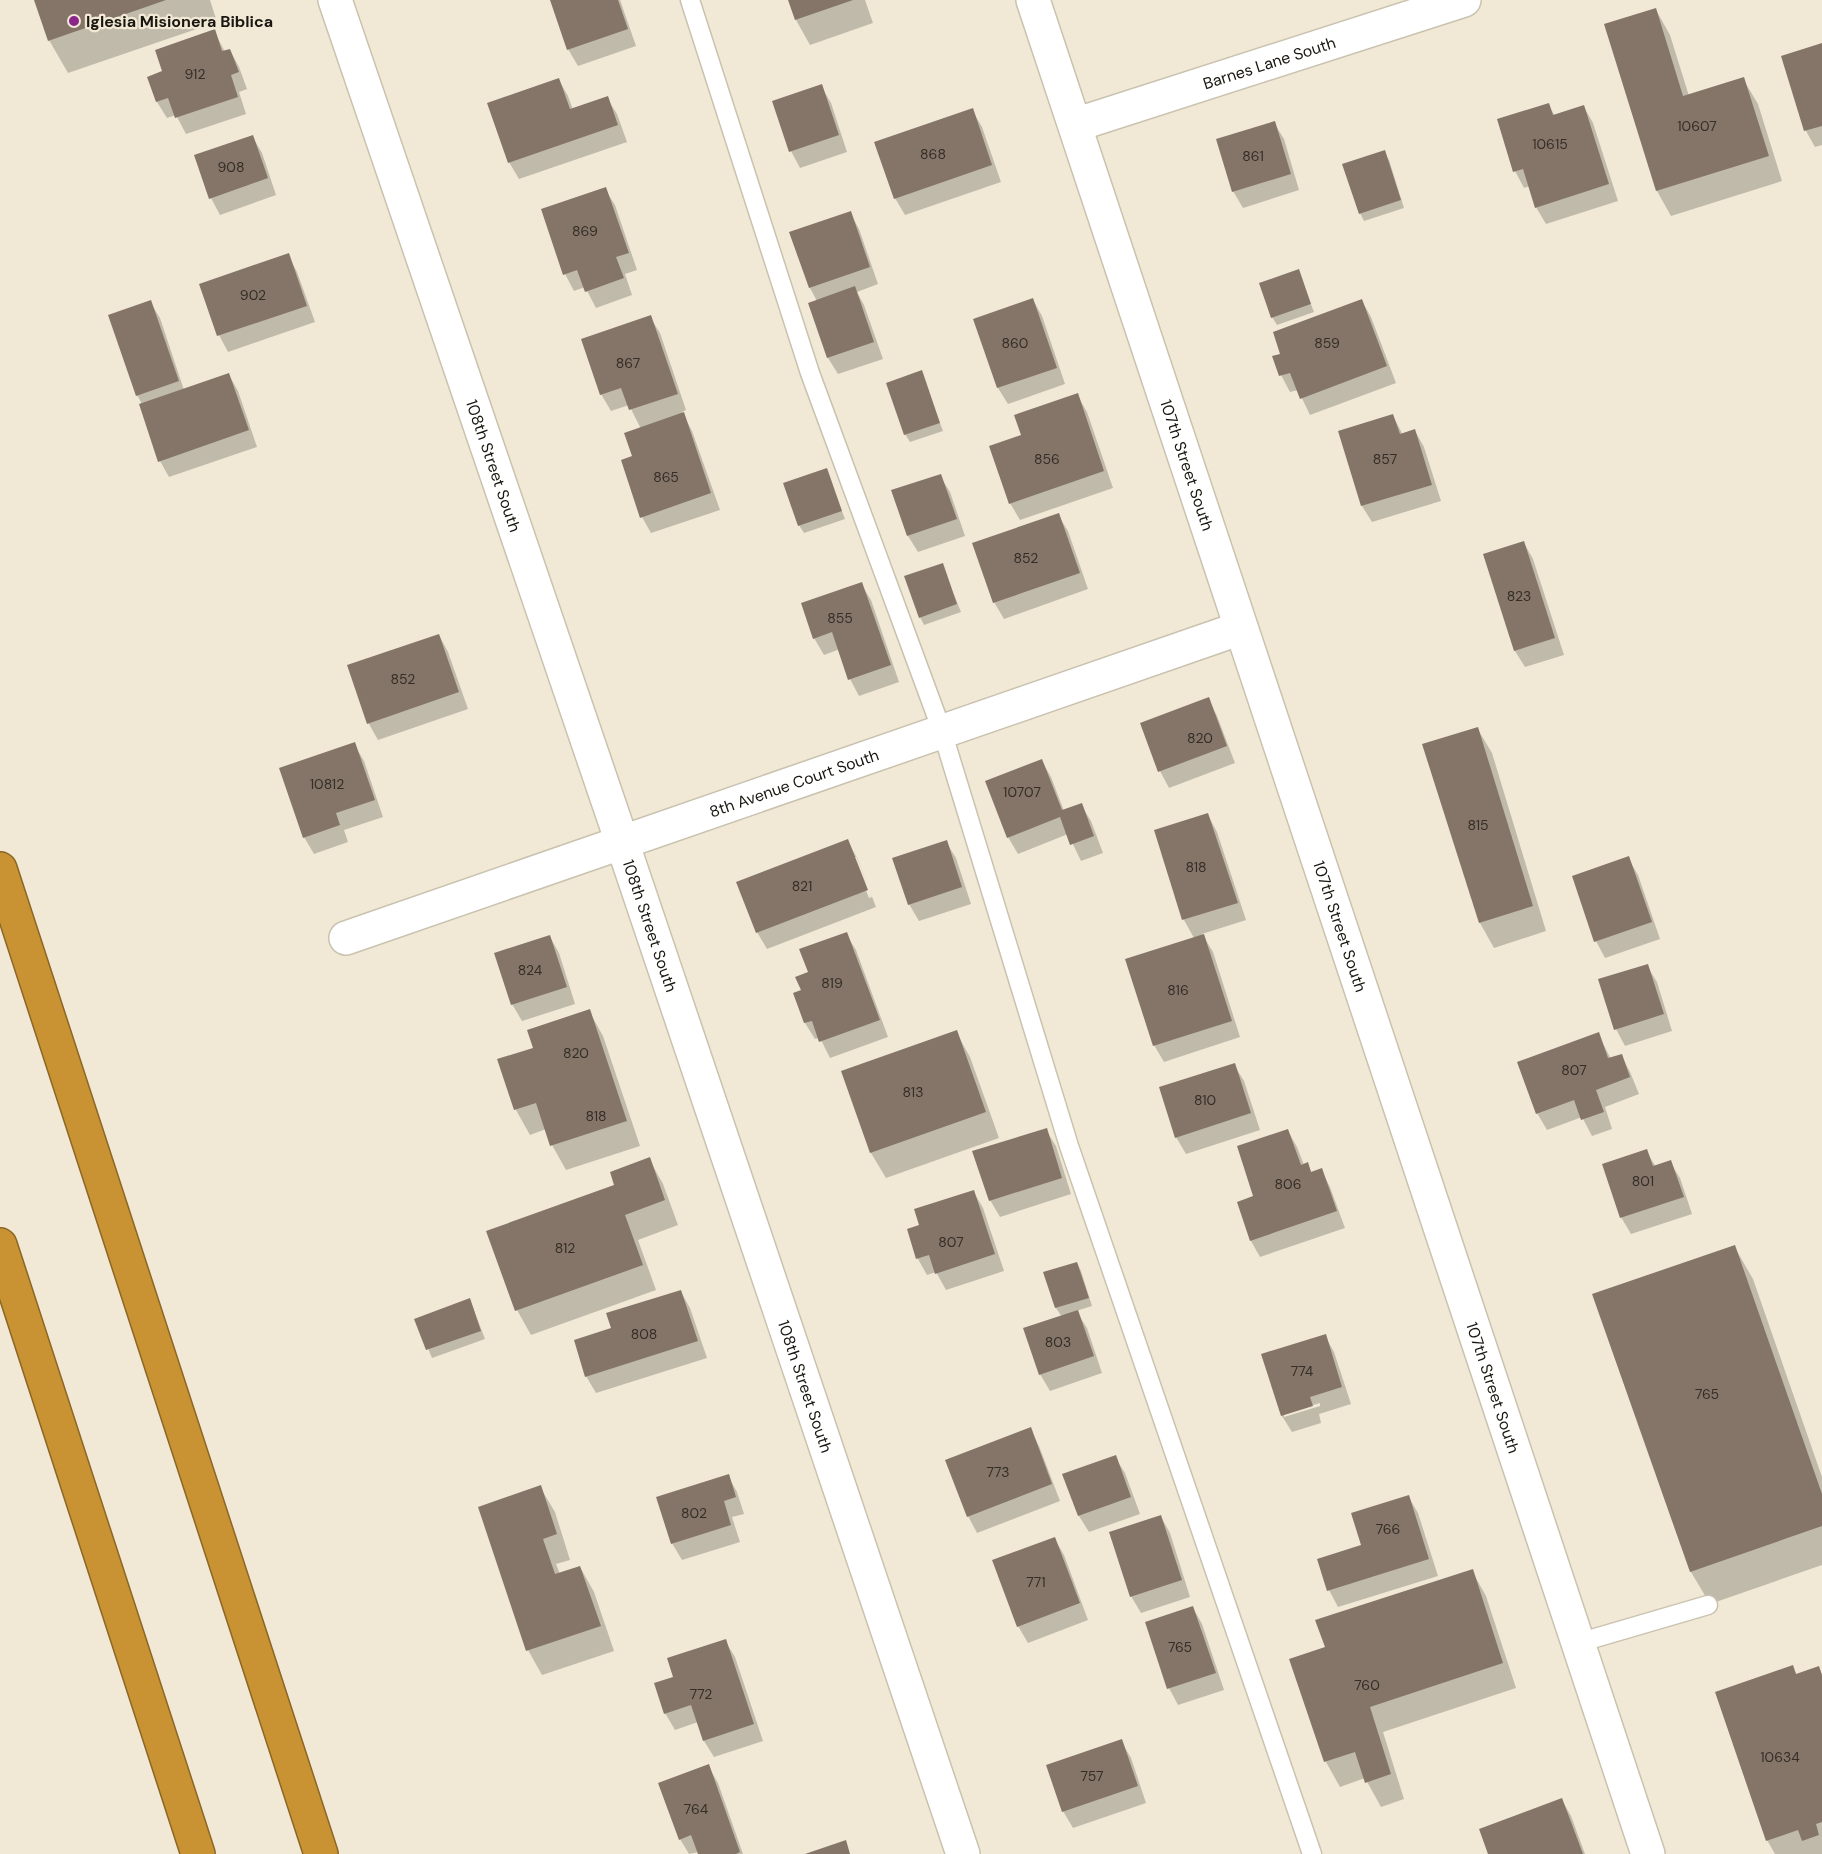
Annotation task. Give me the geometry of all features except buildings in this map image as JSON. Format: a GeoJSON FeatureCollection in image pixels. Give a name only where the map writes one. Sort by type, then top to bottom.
{"type":"FeatureCollection","features":[{"type":"Feature","properties":{"kind":"highway"},"geometry":{"type":"LineString","coordinates":[[0,869],[321,1854]]}},
{"type":"Feature","properties":{"kind":"highway"},"geometry":{"type":"LineString","coordinates":[[0,1245],[198,1854]]}},
{"type":"Feature","properties":{"kind":"street","name":"108th Street South"},"geometry":{"type":"LineString","coordinates":[[335,0],[963,1854]]}},
{"type":"Feature","properties":{"kind":"street","name":"107th Street South"},"geometry":{"type":"LineString","coordinates":[[1033,0],[1648,1854]]}},
{"type":"Feature","properties":{"kind":"street","name":"Barnes Lane South"},"geometry":{"type":"LineString","coordinates":[[1075,125],[1464,0]]}},
{"type":"Feature","properties":{"kind":"street","name":"8th Avenue Court South"},"geometry":{"type":"LineString","coordinates":[[346,938],[1241,628]]}},
{"type":"Feature","properties":{"kind":"lane"},"geometry":{"type":"LineString","coordinates":[[690,0],[810,372],[942,732],[1069,1146],[1312,1854]]}},
{"type":"Feature","properties":{"kind":"lane"},"geometry":{"type":"LineString","coordinates":[[1578,1643],[1708,1605]]}},
{"type":"Feature","properties":{"kind":"place","name":"Iglesia Misionera Biblica"},"geometry":{"type":"Point","coordinates":[74,21]}}]}
